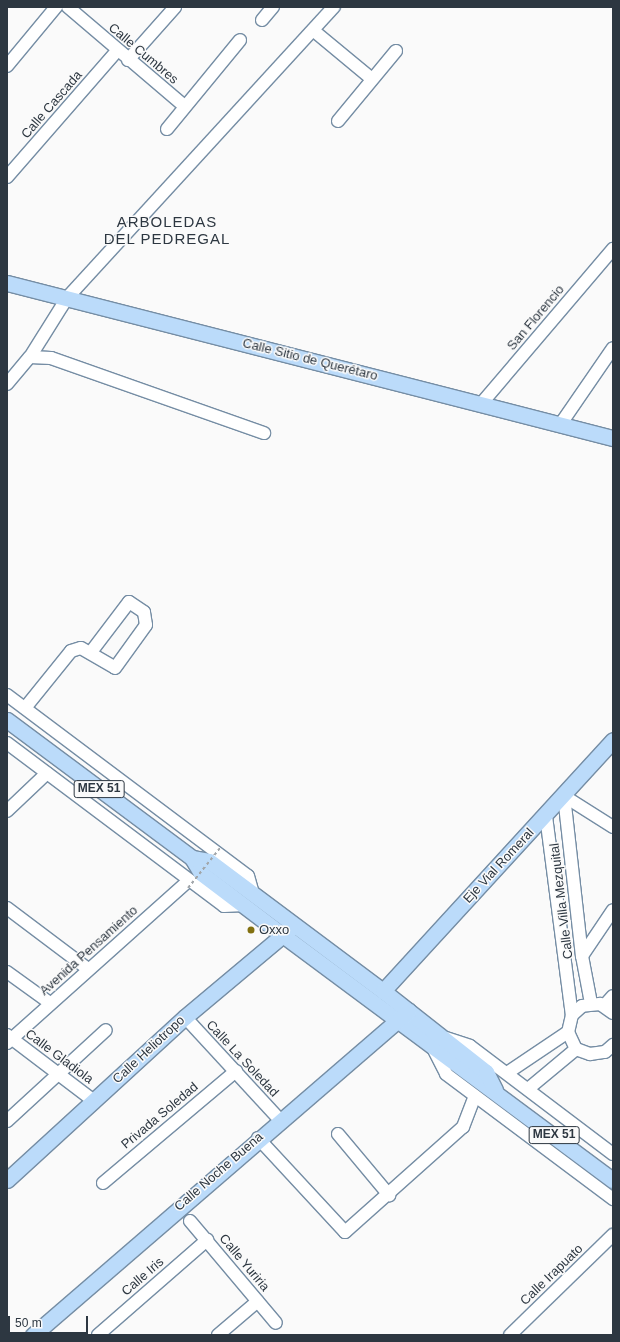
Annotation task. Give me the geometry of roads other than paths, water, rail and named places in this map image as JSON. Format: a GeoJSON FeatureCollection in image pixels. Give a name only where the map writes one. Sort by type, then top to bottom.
{"type":"FeatureCollection","features":[{"type":"Feature","properties":{"kind":"main road","name":"Calle Sitio de Querétaro"},"geometry":{"type":"LineString","coordinates":[[7,283],[613,438]]}},
{"type":"Feature","properties":{"kind":"main road","name":"MEX 51"},"geometry":{"type":"LineString","coordinates":[[7,720],[192,858],[209,860],[284,936],[396,1021],[437,1042]]}},
{"type":"Feature","properties":{"kind":"main road","name":"Eje Vial Romeral"},"geometry":{"type":"LineString","coordinates":[[383,991],[611,747]]}},
{"type":"Feature","properties":{"kind":"main road","name":"MEX 51"},"geometry":{"type":"LineString","coordinates":[[248,899],[294,924],[383,991],[408,1011],[477,1082],[495,1090],[613,1180]]}},
{"type":"Feature","properties":{"kind":"main road","name":"Calle Heliotropo"},"geometry":{"type":"LineString","coordinates":[[7,1180],[185,1017],[284,936],[294,924]]}},
{"type":"Feature","properties":{"kind":"main road","name":"Calle Noche Buena"},"geometry":{"type":"LineString","coordinates":[[33,1335],[279,1119],[408,1011]]}},
{"type":"Feature","properties":{"kind":"street"},"geometry":{"type":"LineString","coordinates":[[7,66],[56,7]]}},
{"type":"Feature","properties":{"kind":"street","name":"Calle Cumbres"},"geometry":{"type":"LineString","coordinates":[[68,7],[117,51],[183,105]]}},
{"type":"Feature","properties":{"kind":"street"},"geometry":{"type":"LineString","coordinates":[[128,60],[175,7]]}},
{"type":"Feature","properties":{"kind":"street"},"geometry":{"type":"LineString","coordinates":[[262,20],[273,7]]}},
{"type":"Feature","properties":{"kind":"street"},"geometry":{"type":"LineString","coordinates":[[7,384],[30,357],[67,298],[314,31],[334,7]]}},
{"type":"Feature","properties":{"kind":"street"},"geometry":{"type":"LineString","coordinates":[[314,31],[372,80]]}},
{"type":"Feature","properties":{"kind":"street"},"geometry":{"type":"LineString","coordinates":[[167,129],[183,105],[240,40]]}},
{"type":"Feature","properties":{"kind":"street","name":"Calle Cascada"},"geometry":{"type":"LineString","coordinates":[[7,177],[117,51]]}},
{"type":"Feature","properties":{"kind":"street"},"geometry":{"type":"LineString","coordinates":[[338,120],[396,51]]}},
{"type":"Feature","properties":{"kind":"street","name":"San Florencio"},"geometry":{"type":"LineString","coordinates":[[481,404],[613,249]]}},
{"type":"Feature","properties":{"kind":"street"},"geometry":{"type":"LineString","coordinates":[[560,424],[613,348]]}},
{"type":"Feature","properties":{"kind":"street"},"geometry":{"type":"LineString","coordinates":[[30,357],[51,358],[264,432]]}},
{"type":"Feature","properties":{"kind":"street"},"geometry":{"type":"LineString","coordinates":[[25,708],[71,651],[81,648],[91,652],[115,668],[146,625],[144,612],[129,602],[91,652]]}},
{"type":"Feature","properties":{"kind":"street"},"geometry":{"type":"LineString","coordinates":[[7,695],[248,876],[248,899],[224,906],[189,884],[7,743]]}},
{"type":"Feature","properties":{"kind":"street"},"geometry":{"type":"LineString","coordinates":[[7,811],[47,773]]}},
{"type":"Feature","properties":{"kind":"street"},"geometry":{"type":"LineString","coordinates":[[564,796],[613,826]]}},
{"type":"Feature","properties":{"kind":"street","name":"Calle Villa Mezquital"},"geometry":{"type":"LineString","coordinates":[[564,796],[582,956],[591,1003]]}},
{"type":"Feature","properties":{"kind":"street","name":"Calle Villa Mezquital"},"geometry":{"type":"LineString","coordinates":[[546,816],[572,1015]]}},
{"type":"Feature","properties":{"kind":"street","name":"Avenida Pensamiento"},"geometry":{"type":"LineString","coordinates":[[9,1039],[88,969],[189,884]]}},
{"type":"Feature","properties":{"kind":"street"},"geometry":{"type":"LineString","coordinates":[[7,908],[88,969]]}},
{"type":"Feature","properties":{"kind":"street"},"geometry":{"type":"LineString","coordinates":[[582,956],[613,910]]}},
{"type":"Feature","properties":{"kind":"street"},"geometry":{"type":"LineString","coordinates":[[7,972],[50,1004]]}},
{"type":"Feature","properties":{"kind":"street"},"geometry":{"type":"LineString","coordinates":[[613,996],[609,1009],[591,1003],[572,1015],[568,1032],[576,1048],[599,1054],[613,1045]]}},
{"type":"Feature","properties":{"kind":"street","name":"Calle La Soledad"},"geometry":{"type":"LineString","coordinates":[[185,1017],[279,1119]]}},
{"type":"Feature","properties":{"kind":"street"},"geometry":{"type":"LineString","coordinates":[[7,1121],[106,1030]]}},
{"type":"Feature","properties":{"kind":"street"},"geometry":{"type":"LineString","coordinates":[[507,1073],[568,1032]]}},
{"type":"Feature","properties":{"kind":"street","name":"Calle Gladiola"},"geometry":{"type":"LineString","coordinates":[[9,1039],[94,1100]]}},
{"type":"Feature","properties":{"kind":"street"},"geometry":{"type":"LineString","coordinates":[[613,1154],[470,1046],[437,1042],[446,1074],[613,1199]]}},
{"type":"Feature","properties":{"kind":"street"},"geometry":{"type":"LineString","coordinates":[[528,1089],[576,1048]]}},
{"type":"Feature","properties":{"kind":"street","name":"Privada Soledad"},"geometry":{"type":"LineString","coordinates":[[103,1183],[236,1071]]}},
{"type":"Feature","properties":{"kind":"street"},"geometry":{"type":"LineString","coordinates":[[258,1138],[345,1232],[389,1195],[463,1127],[475,1096]]}},
{"type":"Feature","properties":{"kind":"street"},"geometry":{"type":"LineString","coordinates":[[338,1134],[389,1195]]}},
{"type":"Feature","properties":{"kind":"street","name":"Calle Yuriria"},"geometry":{"type":"LineString","coordinates":[[190,1221],[276,1323]]}},
{"type":"Feature","properties":{"kind":"street","name":"Calle Irapuato"},"geometry":{"type":"LineString","coordinates":[[513,1334],[613,1235]]}},
{"type":"Feature","properties":{"kind":"street","name":"Calle Iris"},"geometry":{"type":"LineString","coordinates":[[98,1335],[207,1240]]}},
{"type":"Feature","properties":{"kind":"street"},"geometry":{"type":"LineString","coordinates":[[218,1335],[258,1301]]}},
{"type":"Feature","properties":{"kind":"place","name":"Oxxo"},"geometry":{"type":"Point","coordinates":[251,930]}},
{"type":"Feature","properties":{"kind":"district","name":"ARBOLEDAS DEL PEDREGAL"},"geometry":{"type":"Point","coordinates":[167,230]}}]}
